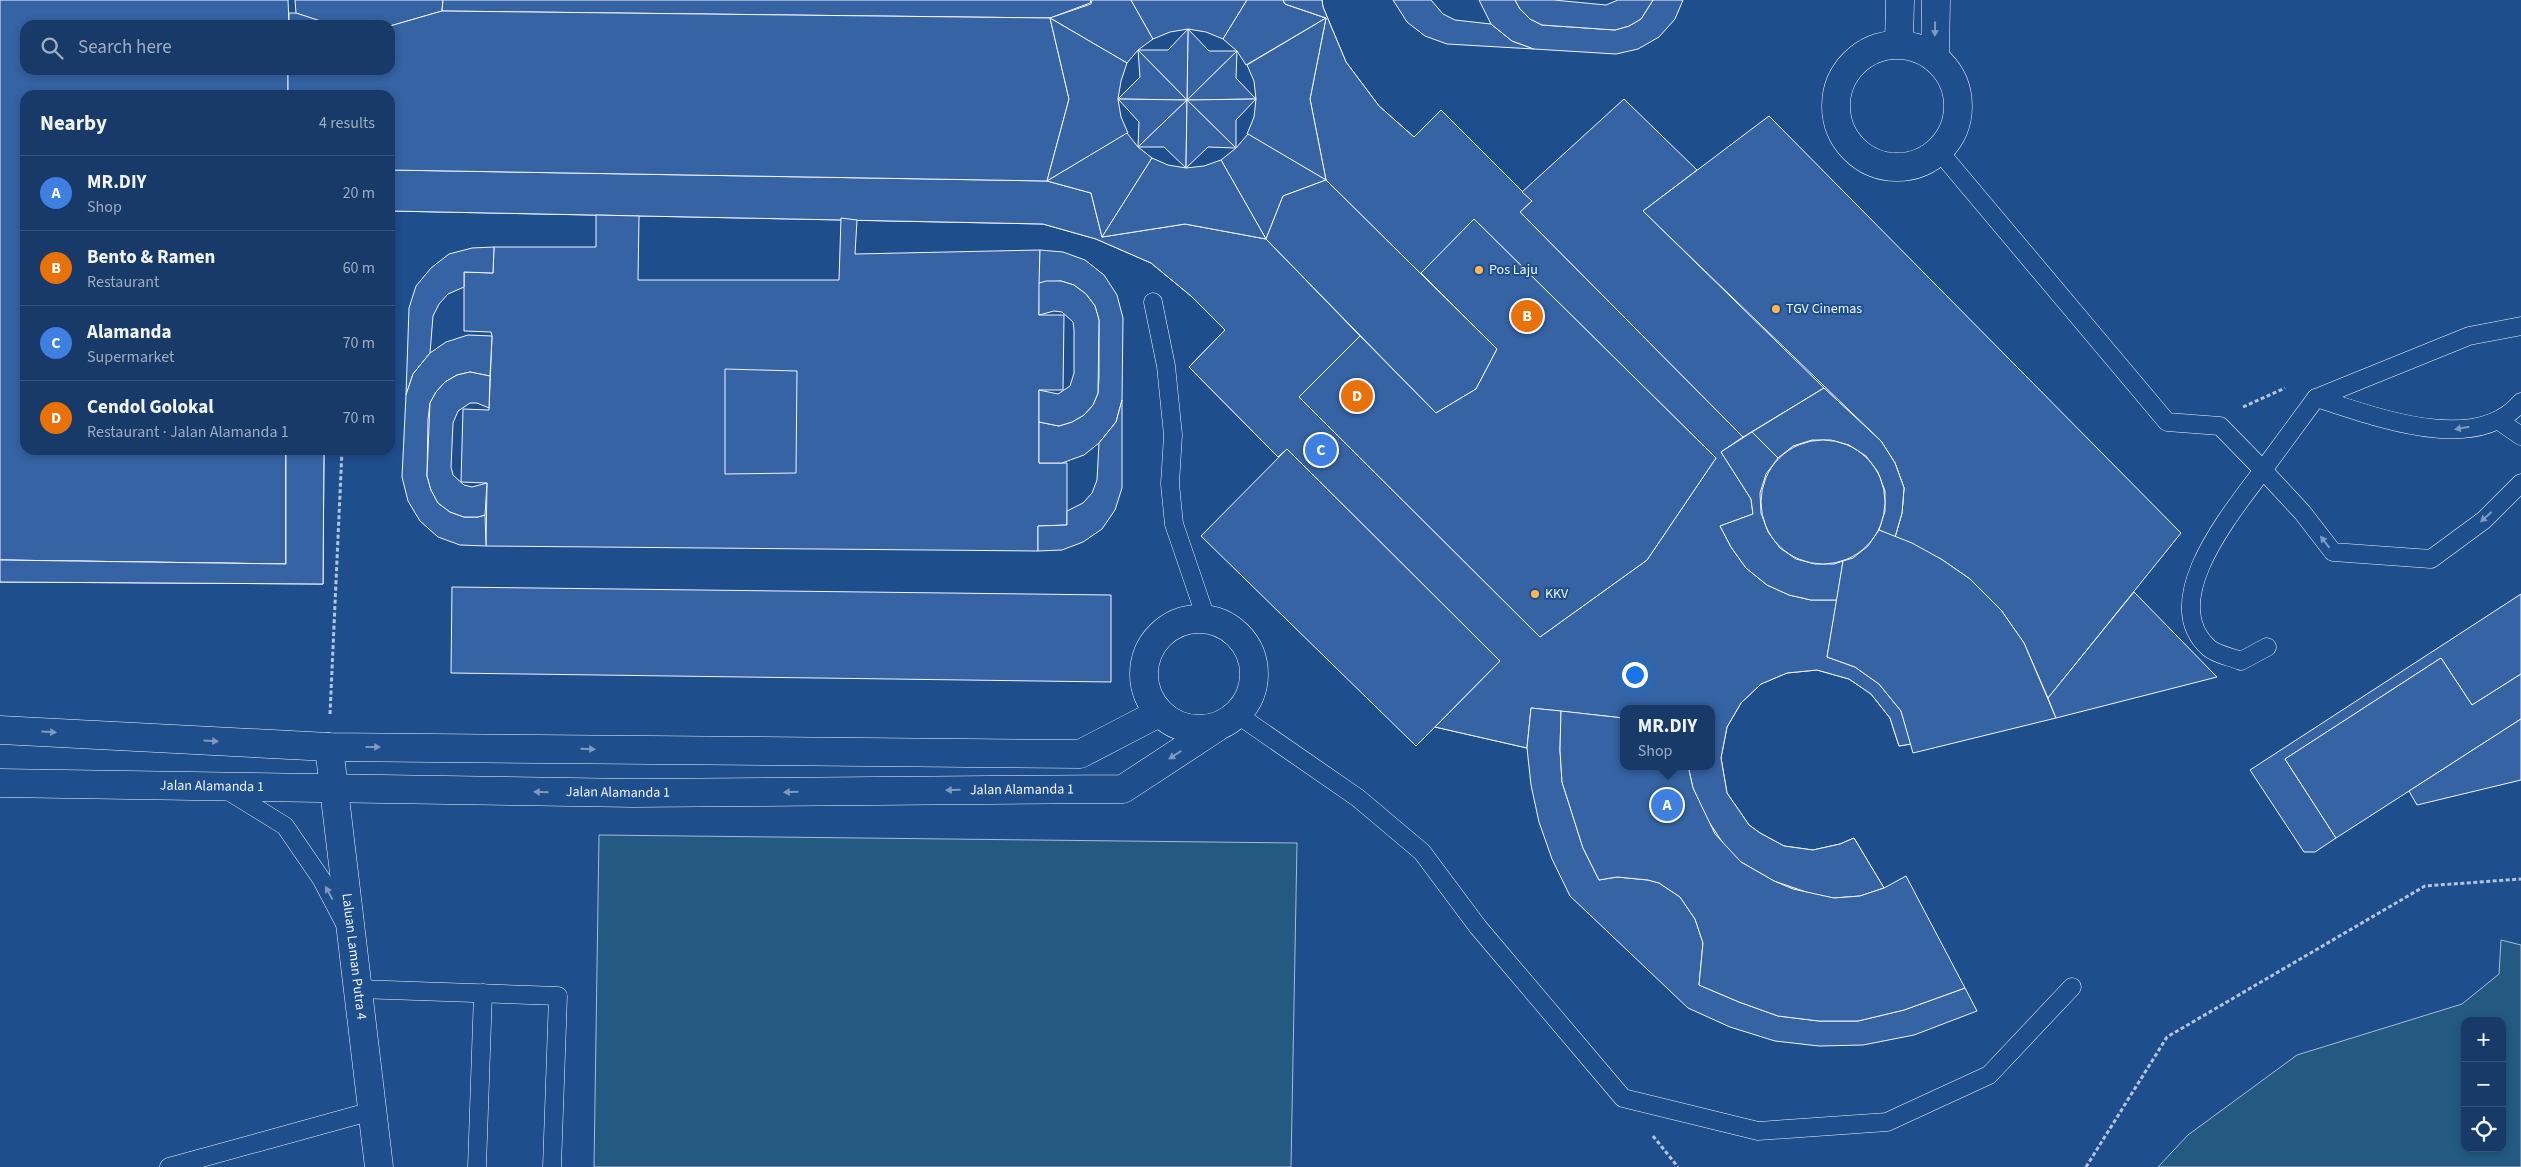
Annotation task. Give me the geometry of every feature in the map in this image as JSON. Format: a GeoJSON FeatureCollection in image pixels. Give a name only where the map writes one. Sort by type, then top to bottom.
{"type":"FeatureCollection","features":[{"type":"Feature","properties":{"kind":"street"},"geometry":{"type":"LineString","coordinates":[[1899,44],[1900,0]]}},
{"type":"Feature","properties":{"kind":"street"},"geometry":{"type":"LineString","coordinates":[[1935,58],[1936,0]]}},
{"type":"Feature","properties":{"kind":"street"},"geometry":{"type":"LineString","coordinates":[[1899,44],[1918,48],[1935,58],[1949,73],[1957,93],[1958,114],[1952,134],[1939,150],[1922,162],[1909,166],[1881,165],[1862,157],[1847,142],[1838,124],[1835,103],[1839,84],[1849,67],[1863,54],[1880,46],[1899,44]]}},
{"type":"Feature","properties":{"kind":"street","name":"Jalan Alamanda 1"},"geometry":{"type":"LineString","coordinates":[[0,783],[334,790],[643,793],[1124,789],[1227,721],[1252,694],[1255,670],[1248,646],[1229,626],[1206,618],[1179,622],[1157,637],[1144,662],[1145,689],[1159,713],[1185,728],[1227,721]]}},
{"type":"Feature","properties":{"kind":"street"},"geometry":{"type":"LineString","coordinates":[[0,730],[329,747],[1080,754],[1159,713]]}},
{"type":"Feature","properties":{"kind":"street","name":"Laluan Laman Putra 4"},"geometry":{"type":"LineString","coordinates":[[329,747],[379,1167]]}},
{"type":"Feature","properties":{"kind":"lane"},"geometry":{"type":"LineString","coordinates":[[1939,150],[2167,422],[2220,426],[2302,512],[2333,552],[2431,559],[2484,520],[2521,483]]}},
{"type":"Feature","properties":{"kind":"lane"},"geometry":{"type":"LineString","coordinates":[[1153,302],[1166,366],[1173,435],[1170,484],[1174,524],[1206,618]]}},
{"type":"Feature","properties":{"kind":"lane"},"geometry":{"type":"LineString","coordinates":[[2267,647],[2241,661],[2211,650],[2193,628],[2190,604],[2212,541],[2316,398],[2468,336],[2521,326]]}},
{"type":"Feature","properties":{"kind":"lane"},"geometry":{"type":"LineString","coordinates":[[2316,398],[2419,428],[2457,430],[2498,420],[2521,402]]}},
{"type":"Feature","properties":{"kind":"lane"},"geometry":{"type":"LineString","coordinates":[[2498,420],[2521,436]]}},
{"type":"Feature","properties":{"kind":"lane"},"geometry":{"type":"LineString","coordinates":[[1227,721],[1358,798],[1422,852],[1478,927],[1623,1098],[1758,1131],[1887,1122],[1989,1075],[2072,987]]}},
{"type":"Feature","properties":{"kind":"lane"},"geometry":{"type":"LineString","coordinates":[[223,788],[285,826],[322,880],[352,936]]}},
{"type":"Feature","properties":{"kind":"lane"},"geometry":{"type":"LineString","coordinates":[[358,989],[558,996],[552,1167]]}},
{"type":"Feature","properties":{"kind":"lane"},"geometry":{"type":"LineString","coordinates":[[477,1167],[483,993]]}},
{"type":"Feature","properties":{"kind":"lane"},"geometry":{"type":"LineString","coordinates":[[169,1167],[372,1112]]}},
{"type":"Feature","properties":{"kind":"path"},"geometry":{"type":"LineString","coordinates":[[329,747],[342,455]]}},
{"type":"Feature","properties":{"kind":"path"},"geometry":{"type":"LineString","coordinates":[[2086,1167],[2167,1037],[2425,886],[2521,879]]}},
{"type":"Feature","properties":{"kind":"shaded area"},"geometry":{"type":"Polygon","coordinates":[[[599,835],[1297,843],[1291,1167],[594,1167],[599,835]]]}},
{"type":"Feature","properties":{"kind":"shaded area"},"geometry":{"type":"Polygon","coordinates":[[[2501,940],[2521,945],[2521,1167],[2158,1167],[2188,1135],[2297,1055],[2462,1004],[2499,974],[2501,940]]]}},
{"type":"Feature","properties":{"kind":"building"},"geometry":{"type":"Polygon","coordinates":[[[0,0],[288,0],[289,20],[20,20],[20,75],[288,75],[288,90],[20,90],[20,455],[286,455],[286,564],[0,560],[0,0]]]}},
{"type":"Feature","properties":{"kind":"building"},"geometry":{"type":"Polygon","coordinates":[[[295,0],[443,0],[442,11],[395,25],[395,20],[316,20],[296,13],[295,0]]]}},
{"type":"Feature","properties":{"kind":"building"},"geometry":{"type":"Polygon","coordinates":[[[443,0],[1091,0],[1090,3],[1050,18],[442,11],[443,0]]]}},
{"type":"Feature","properties":{"kind":"building"},"geometry":{"type":"Polygon","coordinates":[[[1092,0],[1131,0],[1153,39],[1138,50],[1127,63],[1050,18],[1091,4],[1092,0]]]}},
{"type":"Feature","properties":{"kind":"building"},"geometry":{"type":"Polygon","coordinates":[[[1131,0],[1247,0],[1223,39],[1206,32],[1188,29],[1170,32],[1153,39],[1131,0]]]}},
{"type":"Feature","properties":{"kind":"building"},"geometry":{"type":"Polygon","coordinates":[[[1247,0],[1283,0],[1285,4],[1326,18],[1246,65],[1237,51],[1223,39],[1247,0]]]}},
{"type":"Feature","properties":{"kind":"building"},"geometry":{"type":"Polygon","coordinates":[[[1283,0],[1322,0],[1323,7],[1346,62],[1379,106],[1414,137],[1441,110],[1532,201],[1520,212],[1743,437],[1721,452],[1751,499],[1753,514],[1720,526],[1731,547],[1746,568],[1767,585],[1789,595],[1811,600],[1837,600],[1827,657],[1855,667],[1879,684],[1901,711],[1911,744],[1899,746],[1890,718],[1871,694],[1849,679],[1817,670],[1787,673],[1761,684],[1741,703],[1727,727],[1721,758],[1727,793],[1749,825],[1784,846],[1813,850],[1840,844],[1854,838],[1884,888],[1860,896],[1834,898],[1815,895],[1774,881],[1741,862],[1727,849],[1707,819],[1693,788],[1689,770],[1715,770],[1715,705],[1620,705],[1620,718],[1531,708],[1527,748],[1435,727],[1500,661],[1287,449],[1278,457],[1189,367],[1225,330],[1191,296],[1151,263],[1096,239],[1043,224],[395,211],[395,170],[1047,181],[1091,193],[1102,237],[1185,224],[1266,239],[1360,336],[1299,397],[1540,637],[1647,560],[1716,458],[1474,219],[1421,274],[1326,180],[1310,99],[1326,18],[1285,4],[1283,0]]]}},
{"type":"Feature","properties":{"kind":"building"},"geometry":{"type":"Polygon","coordinates":[[[1283,0],[1322,0],[1323,7],[1346,62],[1379,106],[1414,137],[1441,110],[1532,201],[1520,212],[1743,437],[1721,452],[1751,499],[1753,514],[1720,526],[1731,547],[1746,568],[1767,585],[1789,595],[1811,600],[1837,600],[1827,657],[1855,667],[1879,684],[1901,711],[1911,744],[1899,746],[1890,718],[1871,694],[1849,679],[1817,670],[1787,673],[1761,684],[1741,703],[1727,727],[1721,758],[1727,793],[1749,825],[1784,846],[1813,850],[1840,844],[1854,838],[1884,888],[1860,896],[1834,898],[1815,895],[1774,881],[1741,862],[1727,849],[1707,819],[1693,788],[1689,770],[1715,770],[1715,705],[1620,705],[1620,718],[1531,708],[1527,748],[1435,727],[1500,661],[1287,449],[1278,457],[1189,367],[1225,330],[1191,296],[1151,263],[1096,239],[1043,224],[395,211],[395,170],[1047,181],[1091,193],[1102,237],[1185,224],[1266,239],[1360,336],[1299,397],[1540,637],[1647,560],[1716,458],[1474,219],[1421,274],[1326,180],[1310,99],[1326,18],[1285,4],[1283,0]]]}},
{"type":"Feature","properties":{"kind":"building"},"geometry":{"type":"Polygon","coordinates":[[[1393,0],[1431,0],[1443,14],[1455,20],[1491,24],[1512,41],[1534,49],[1447,44],[1425,36],[1407,22],[1393,0]]]}},
{"type":"Feature","properties":{"kind":"building"},"geometry":{"type":"Polygon","coordinates":[[[1479,0],[1515,0],[1520,9],[1530,19],[1542,25],[1615,30],[1629,26],[1641,19],[1653,0],[1683,0],[1675,19],[1659,37],[1638,49],[1616,54],[1534,49],[1512,41],[1491,24],[1479,0]]]}},
{"type":"Feature","properties":{"kind":"building"},"geometry":{"type":"Polygon","coordinates":[[[1515,0],[1554,0],[1606,5],[1618,0],[1653,0],[1641,19],[1629,26],[1615,30],[1542,25],[1530,19],[1520,9],[1515,0]]]}},
{"type":"Feature","properties":{"kind":"building"},"geometry":{"type":"Polygon","coordinates":[[[442,11],[1050,18],[1069,99],[1047,181],[395,170],[395,90],[288,90],[288,75],[395,75],[395,25],[442,11]]]}},
{"type":"Feature","properties":{"kind":"building"},"geometry":{"type":"Polygon","coordinates":[[[289,13],[296,13],[318,20],[289,20],[289,13]]]}},
{"type":"Feature","properties":{"kind":"building"},"geometry":{"type":"Polygon","coordinates":[[[1050,18],[1127,63],[1118,99],[1121,117],[1128,133],[1047,181],[1069,99],[1050,18]]]}},
{"type":"Feature","properties":{"kind":"building"},"geometry":{"type":"Polygon","coordinates":[[[1326,18],[1310,99],[1326,180],[1247,134],[1254,117],[1256,99],[1254,81],[1247,65],[1326,18]]]}},
{"type":"Feature","properties":{"kind":"building"},"geometry":{"type":"Polygon","coordinates":[[[1188,29],[1209,51],[1237,51],[1187,100],[1188,29]]]}},
{"type":"Feature","properties":{"kind":"building"},"geometry":{"type":"Polygon","coordinates":[[[1188,29],[1187,100],[1138,50],[1168,50],[1188,29]]]}},
{"type":"Feature","properties":{"kind":"building"},"geometry":{"type":"Polygon","coordinates":[[[1138,50],[1187,100],[1118,99],[1140,77],[1138,50]]]}},
{"type":"Feature","properties":{"kind":"building"},"geometry":{"type":"Polygon","coordinates":[[[1237,51],[1236,78],[1256,99],[1187,100],[1237,51]]]}},
{"type":"Feature","properties":{"kind":"building"},"geometry":{"type":"Polygon","coordinates":[[[1118,99],[1187,100],[1138,147],[1139,122],[1118,99]]]}},
{"type":"Feature","properties":{"kind":"building"},"geometry":{"type":"Polygon","coordinates":[[[1256,99],[1236,120],[1236,148],[1187,100],[1256,99]]]}},
{"type":"Feature","properties":{"kind":"building"},"geometry":{"type":"Polygon","coordinates":[[[1624,99],[1697,170],[1643,211],[1824,388],[1743,437],[1520,212],[1532,201],[1522,192],[1624,99]]]}},
{"type":"Feature","properties":{"kind":"building"},"geometry":{"type":"Polygon","coordinates":[[[1187,100],[1186,168],[1164,147],[1138,147],[1187,100]]]}},
{"type":"Feature","properties":{"kind":"building"},"geometry":{"type":"Polygon","coordinates":[[[1187,100],[1236,148],[1208,147],[1186,168],[1187,100]]]}},
{"type":"Feature","properties":{"kind":"building"},"geometry":{"type":"Polygon","coordinates":[[[1769,116],[2181,533],[2048,698],[2024,643],[2001,610],[1970,579],[1941,559],[1895,537],[1902,513],[1904,488],[1895,463],[1881,441],[1643,211],[1769,116]]]}},
{"type":"Feature","properties":{"kind":"building"},"geometry":{"type":"Polygon","coordinates":[[[1127,133],[1138,147],[1152,158],[1102,237],[1091,193],[1047,181],[1127,133]]]}},
{"type":"Feature","properties":{"kind":"building"},"geometry":{"type":"Polygon","coordinates":[[[1248,134],[1326,180],[1283,196],[1266,239],[1221,160],[1236,148],[1248,134]]]}},
{"type":"Feature","properties":{"kind":"building"},"geometry":{"type":"Polygon","coordinates":[[[1152,158],[1168,165],[1186,168],[1204,166],[1221,160],[1266,239],[1185,224],[1102,237],[1152,158]]]}},
{"type":"Feature","properties":{"kind":"building"},"geometry":{"type":"Polygon","coordinates":[[[1326,180],[1497,349],[1476,389],[1436,413],[1266,239],[1283,196],[1326,180]]]}},
{"type":"Feature","properties":{"kind":"building"},"geometry":{"type":"Polygon","coordinates":[[[596,215],[639,216],[638,280],[839,280],[841,218],[857,220],[855,254],[1040,250],[1039,315],[1064,315],[1063,390],[1039,390],[1039,463],[1067,463],[1067,525],[1038,526],[1038,551],[486,546],[487,483],[461,482],[463,409],[489,410],[492,336],[491,332],[464,331],[464,272],[493,273],[494,247],[596,247],[596,215]]]}},
{"type":"Feature","properties":{"kind":"building"},"geometry":{"type":"Polygon","coordinates":[[[1474,219],[1716,458],[1647,560],[1540,637],[1299,397],[1360,336],[1436,413],[1476,389],[1497,349],[1421,273],[1474,219]]]}},
{"type":"Feature","properties":{"kind":"building"},"geometry":{"type":"Polygon","coordinates":[[[494,247],[493,273],[464,272],[464,287],[448,294],[439,304],[433,316],[430,353],[413,374],[406,395],[409,308],[416,286],[431,268],[449,254],[472,248],[494,247]]]}},
{"type":"Feature","properties":{"kind":"building"},"geometry":{"type":"Polygon","coordinates":[[[1040,250],[1063,252],[1085,260],[1104,275],[1117,295],[1123,318],[1122,400],[1116,422],[1099,443],[1084,455],[1062,463],[1039,463],[1039,422],[1059,426],[1072,422],[1084,415],[1093,405],[1098,393],[1099,320],[1095,306],[1086,294],[1074,285],[1061,281],[1039,283],[1040,250]]]}},
{"type":"Feature","properties":{"kind":"building"},"geometry":{"type":"Polygon","coordinates":[[[1061,281],[1074,285],[1086,294],[1095,306],[1099,320],[1098,393],[1093,405],[1084,415],[1072,422],[1059,426],[1039,422],[1039,390],[1058,394],[1070,386],[1074,373],[1074,330],[1073,322],[1062,312],[1054,311],[1039,315],[1039,283],[1061,281]]]}},
{"type":"Feature","properties":{"kind":"building"},"geometry":{"type":"Polygon","coordinates":[[[468,335],[492,336],[490,376],[470,372],[457,375],[445,382],[436,392],[430,403],[428,419],[427,476],[431,490],[438,503],[450,512],[464,517],[485,515],[486,546],[460,545],[438,537],[420,521],[408,501],[402,477],[406,395],[413,374],[430,353],[446,342],[468,335]]]}},
{"type":"Feature","properties":{"kind":"building"},"geometry":{"type":"Polygon","coordinates":[[[725,369],[797,371],[796,473],[725,474],[725,369]]]}},
{"type":"Feature","properties":{"kind":"building"},"geometry":{"type":"Polygon","coordinates":[[[470,372],[490,376],[489,408],[477,403],[470,403],[458,411],[453,423],[451,467],[453,475],[464,485],[472,487],[487,483],[485,515],[478,517],[464,517],[450,512],[438,503],[431,490],[427,476],[430,403],[436,392],[445,382],[457,375],[470,372]]]}},
{"type":"Feature","properties":{"kind":"building"},"geometry":{"type":"Polygon","coordinates":[[[1824,388],[1881,441],[1895,463],[1904,488],[1902,513],[1895,537],[1879,530],[1885,511],[1885,491],[1878,472],[1866,456],[1849,445],[1831,440],[1812,440],[1793,446],[1778,458],[1752,432],[1824,388]]]}},
{"type":"Feature","properties":{"kind":"building"},"geometry":{"type":"Polygon","coordinates":[[[1824,388],[1881,441],[1895,463],[1904,488],[1902,513],[1895,537],[1879,530],[1885,511],[1885,491],[1878,472],[1866,456],[1849,445],[1831,440],[1812,440],[1793,446],[1778,458],[1752,432],[1824,388]]]}},
{"type":"Feature","properties":{"kind":"building"},"geometry":{"type":"Polygon","coordinates":[[[1122,400],[1122,488],[1115,510],[1102,529],[1083,542],[1062,550],[1038,551],[1038,526],[1067,525],[1067,511],[1083,503],[1092,493],[1097,480],[1099,443],[1116,422],[1122,400]]]}},
{"type":"Feature","properties":{"kind":"building"},"geometry":{"type":"Polygon","coordinates":[[[1752,432],[1778,458],[1766,474],[1760,493],[1761,513],[1768,532],[1780,548],[1796,559],[1815,564],[1834,564],[1843,561],[1837,600],[1811,600],[1789,595],[1767,585],[1746,568],[1731,547],[1720,526],[1753,514],[1751,499],[1721,452],[1752,432]]]}},
{"type":"Feature","properties":{"kind":"building"},"geometry":{"type":"Polygon","coordinates":[[[1823,440],[1847,444],[1867,458],[1881,478],[1885,502],[1881,526],[1867,546],[1847,560],[1823,564],[1799,560],[1779,546],[1765,526],[1761,502],[1765,478],[1779,458],[1799,444],[1823,440]]]}},
{"type":"Feature","properties":{"kind":"building"},"geometry":{"type":"Polygon","coordinates":[[[1287,449],[1500,661],[1416,746],[1201,536],[1287,449]]]}},
{"type":"Feature","properties":{"kind":"building"},"geometry":{"type":"Polygon","coordinates":[[[286,455],[324,455],[323,584],[0,582],[0,560],[286,564],[286,455]]]}},
{"type":"Feature","properties":{"kind":"building"},"geometry":{"type":"Polygon","coordinates":[[[286,455],[324,455],[323,584],[0,582],[0,560],[286,564],[286,455]]]}},
{"type":"Feature","properties":{"kind":"building"},"geometry":{"type":"Polygon","coordinates":[[[1879,530],[1912,543],[1941,559],[1970,579],[2001,610],[2024,643],[2056,718],[1913,753],[1901,711],[1879,684],[1855,667],[1827,657],[1843,561],[1853,558],[1868,546],[1879,530]]]}},
{"type":"Feature","properties":{"kind":"building"},"geometry":{"type":"Polygon","coordinates":[[[452,587],[1111,595],[1111,682],[451,673],[452,587]]]}},
{"type":"Feature","properties":{"kind":"building"},"geometry":{"type":"Polygon","coordinates":[[[2134,592],[2217,677],[2056,718],[2048,698],[2134,592]]]}},
{"type":"Feature","properties":{"kind":"building"},"geometry":{"type":"Polygon","coordinates":[[[2521,594],[2521,674],[2472,705],[2441,658],[2285,759],[2336,838],[2315,852],[2304,852],[2250,770],[2521,594]]]}},
{"type":"Feature","properties":{"kind":"building"},"geometry":{"type":"Polygon","coordinates":[[[2441,658],[2472,705],[2521,674],[2521,719],[2336,838],[2285,759],[2441,658]]]}},
{"type":"Feature","properties":{"kind":"building"},"geometry":{"type":"Polygon","coordinates":[[[1531,708],[1561,711],[1560,750],[1562,782],[1583,848],[1599,880],[1617,877],[1648,880],[1659,883],[1680,897],[1695,919],[1703,943],[1699,985],[1778,1016],[1819,1021],[1858,1021],[1904,1010],[1965,988],[1977,1011],[1914,1035],[1863,1045],[1819,1046],[1775,1041],[1730,1027],[1688,1008],[1570,896],[1552,859],[1539,822],[1531,785],[1527,748],[1531,708]]]}},
{"type":"Feature","properties":{"kind":"building"},"geometry":{"type":"Polygon","coordinates":[[[1561,711],[1620,718],[1620,770],[1689,770],[1693,788],[1715,834],[1741,862],[1774,881],[1793,889],[1834,898],[1860,896],[1884,888],[1906,876],[1965,988],[1904,1010],[1858,1021],[1819,1021],[1778,1016],[1699,985],[1703,943],[1695,919],[1680,897],[1659,883],[1648,880],[1617,877],[1599,880],[1583,848],[1562,782],[1560,750],[1561,711]]]}},
{"type":"Feature","properties":{"kind":"building"},"geometry":{"type":"Polygon","coordinates":[[[2521,719],[2521,780],[2417,805],[2409,791],[2521,719]]]}},
{"type":"Feature","properties":{"kind":"place","name":"Pos Laju"},"geometry":{"type":"Point","coordinates":[1479,270]}},
{"type":"Feature","properties":{"kind":"place","name":"TGV Cinemas"},"geometry":{"type":"Point","coordinates":[1776,309]}},
{"type":"Feature","properties":{"kind":"place","name":"Bento & Ramen"},"geometry":{"type":"Point","coordinates":[1527,316]}},
{"type":"Feature","properties":{"kind":"place","name":"Cendol Golokal"},"geometry":{"type":"Point","coordinates":[1357,396]}},
{"type":"Feature","properties":{"kind":"place","name":"Alamanda"},"geometry":{"type":"Point","coordinates":[1321,450]}},
{"type":"Feature","properties":{"kind":"place","name":"KKV"},"geometry":{"type":"Point","coordinates":[1535,594]}},
{"type":"Feature","properties":{"kind":"place","name":"MR.DIY"},"geometry":{"type":"Point","coordinates":[1667,805]}}]}
